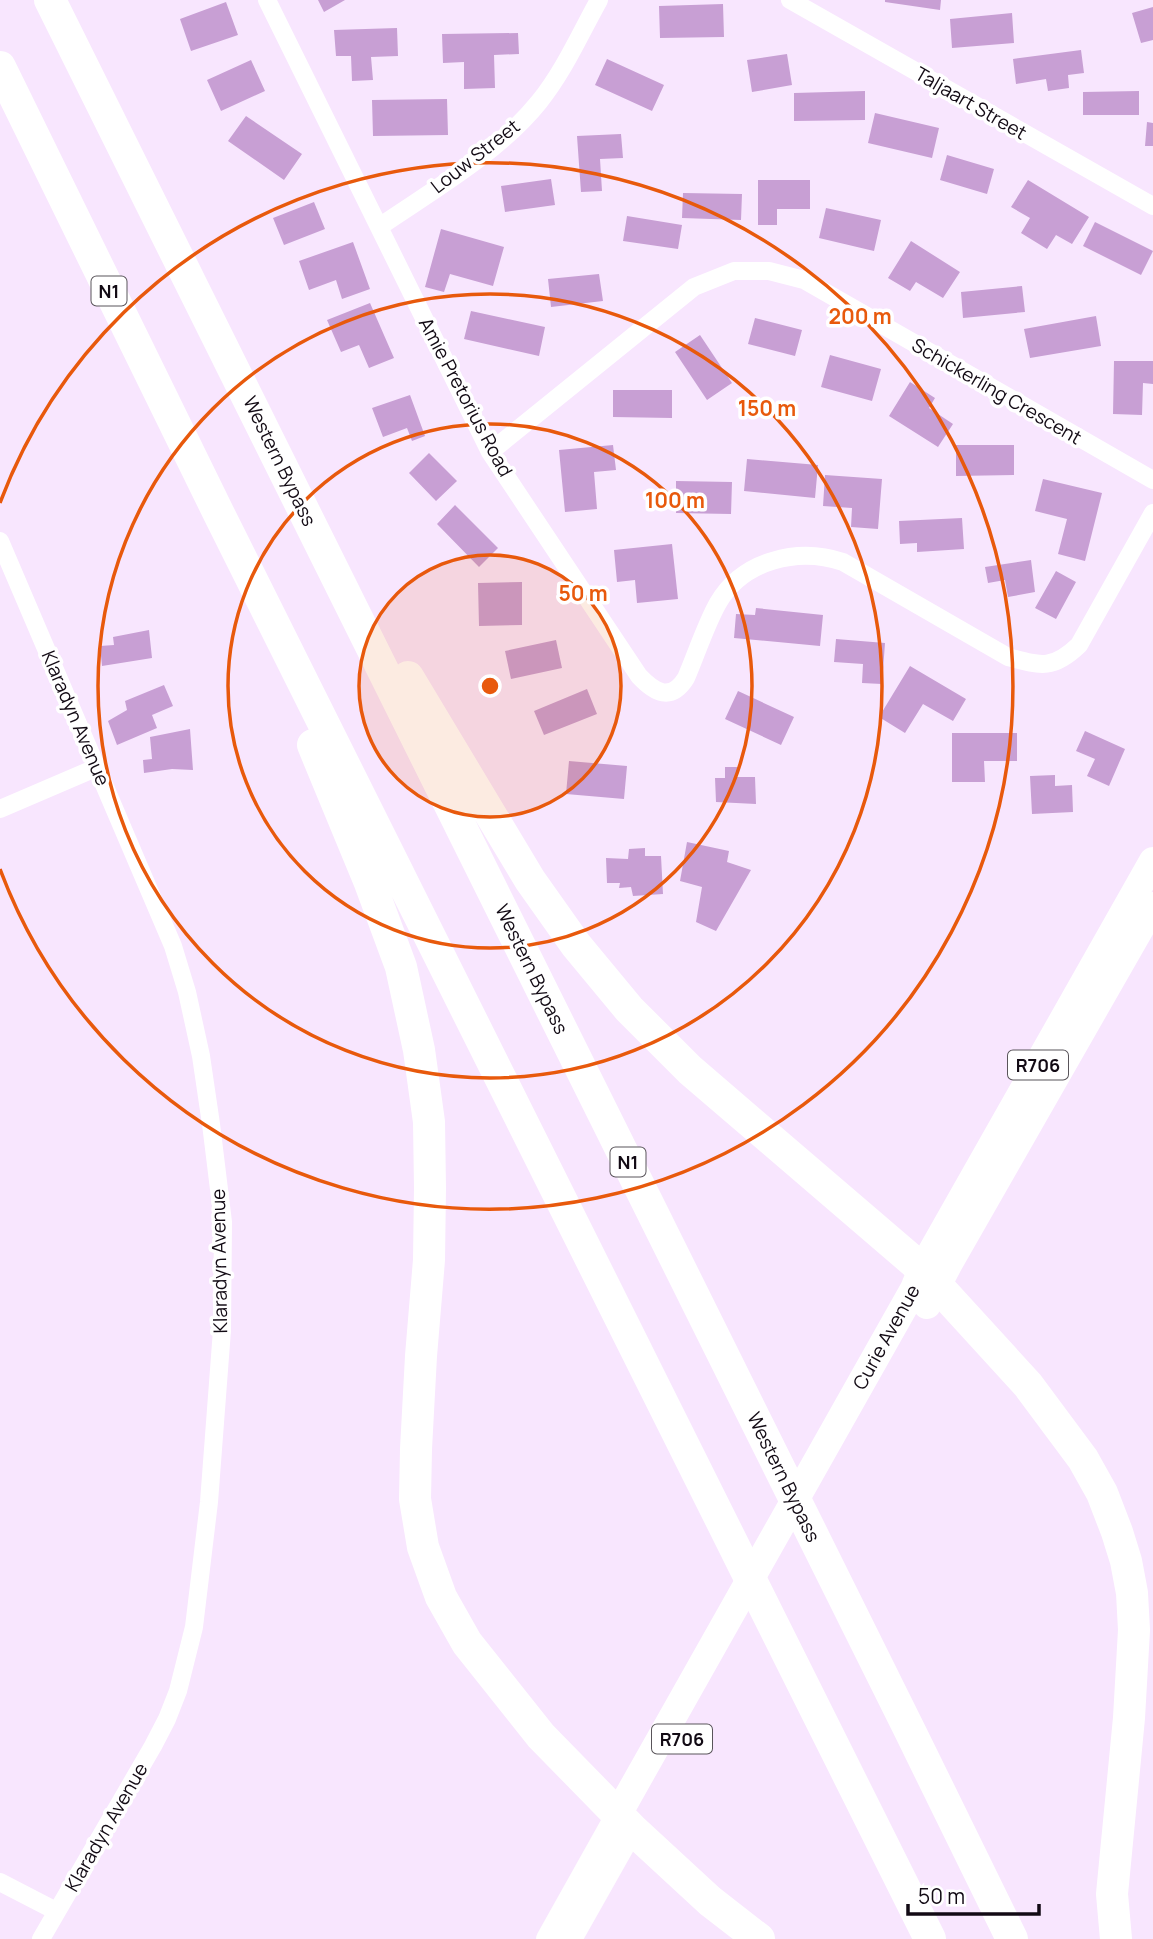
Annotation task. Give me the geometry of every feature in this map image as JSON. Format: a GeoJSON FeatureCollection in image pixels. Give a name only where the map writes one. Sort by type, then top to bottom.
{"type":"FeatureCollection","features":[{"type":"Feature","properties":{"kind":"highway","name":"Western Bypass"},"geometry":{"type":"LineString","coordinates":[[50,0],[1012,1939]]}},
{"type":"Feature","properties":{"kind":"highway","name":"N1"},"geometry":{"type":"LineString","coordinates":[[0,67],[219,514],[930,1939]]}},
{"type":"Feature","properties":{"kind":"highway"},"geometry":{"type":"LineString","coordinates":[[219,514],[370,883],[401,967],[419,1050],[429,1122],[430,1188],[429,1260],[415,1499],[423,1547],[441,1597],[467,1643],[541,1737],[710,1901],[759,1939]]}},
{"type":"Feature","properties":{"kind":"highway"},"geometry":{"type":"LineString","coordinates":[[324,550],[390,647],[530,880],[629,1009],[690,1070],[930,1277],[1028,1385],[1083,1459],[1102,1493],[1117,1532],[1132,1593],[1134,1630],[1129,1718],[1112,1894],[1116,1939]]}},
{"type":"Feature","properties":{"kind":"main road","name":"Curie Avenue"},"geometry":{"type":"LineString","coordinates":[[930,1277],[1153,861]]}},
{"type":"Feature","properties":{"kind":"main road","name":"Curie Avenue"},"geometry":{"type":"LineString","coordinates":[[625,1821],[847,1428],[914,1289],[930,1277],[1153,906]]}},
{"type":"Feature","properties":{"kind":"main road","name":"R706"},"geometry":{"type":"LineString","coordinates":[[548,1939],[625,1821]]}},
{"type":"Feature","properties":{"kind":"main road","name":"R706"},"geometry":{"type":"LineString","coordinates":[[570,1939],[625,1821]]}},
{"type":"Feature","properties":{"kind":"street","name":"Amie Pretorius Road"},"geometry":{"type":"LineString","coordinates":[[267,0],[490,452],[639,676],[649,687],[663,692],[679,689],[718,602],[744,575],[759,566],[792,556],[828,557],[842,562],[1008,657],[1028,663],[1047,664],[1066,658],[1080,645],[1153,513]]}},
{"type":"Feature","properties":{"kind":"street","name":"Louw Street"},"geometry":{"type":"LineString","coordinates":[[379,227],[491,149],[528,115],[554,81],[599,0]]}},
{"type":"Feature","properties":{"kind":"street","name":"Taljaart Street"},"geometry":{"type":"LineString","coordinates":[[790,0],[1153,206]]}},
{"type":"Feature","properties":{"kind":"street","name":"Schickerling Crescent"},"geometry":{"type":"LineString","coordinates":[[490,452],[694,287],[734,271],[769,271],[804,280],[1153,480]]}},
{"type":"Feature","properties":{"kind":"street","name":"Klaradyn Avenue"},"geometry":{"type":"LineString","coordinates":[[0,541],[173,946],[198,1043],[223,1222],[222,1330],[209,1502],[194,1628],[182,1679],[167,1719],[153,1746],[41,1939]]}},
{"type":"Feature","properties":{"kind":"street"},"geometry":{"type":"LineString","coordinates":[[0,809],[97,767]]}},
{"type":"Feature","properties":{"kind":"street"},"geometry":{"type":"LineString","coordinates":[[0,1882],[56,1911]]}},
{"type":"Feature","properties":{"kind":"building"},"geometry":{"type":"Polygon","coordinates":[[[318,0],[345,0],[324,12],[318,0]]]}},
{"type":"Feature","properties":{"kind":"building"},"geometry":{"type":"Polygon","coordinates":[[[885,0],[941,0],[940,10],[885,0]]]}},
{"type":"Feature","properties":{"kind":"building"},"geometry":{"type":"Polygon","coordinates":[[[226,2],[238,35],[191,51],[180,19],[226,2]]]}},
{"type":"Feature","properties":{"kind":"building"},"geometry":{"type":"Polygon","coordinates":[[[723,4],[724,37],[660,38],[659,6],[723,4]]]}},
{"type":"Feature","properties":{"kind":"building"},"geometry":{"type":"Polygon","coordinates":[[[1153,7],[1153,40],[1141,43],[1132,13],[1153,7]]]}},
{"type":"Feature","properties":{"kind":"building"},"geometry":{"type":"Polygon","coordinates":[[[1012,13],[1014,43],[952,48],[950,19],[1012,13]]]}},
{"type":"Feature","properties":{"kind":"building"},"geometry":{"type":"Polygon","coordinates":[[[397,28],[398,56],[371,57],[373,80],[352,81],[351,56],[336,56],[334,30],[397,28]]]}},
{"type":"Feature","properties":{"kind":"building"},"geometry":{"type":"Polygon","coordinates":[[[518,33],[519,54],[494,55],[495,88],[464,89],[464,62],[443,63],[442,34],[518,33]]]}},
{"type":"Feature","properties":{"kind":"building"},"geometry":{"type":"Polygon","coordinates":[[[1081,50],[1084,73],[1068,75],[1069,88],[1048,91],[1046,79],[1016,84],[1013,59],[1081,50]]]}},
{"type":"Feature","properties":{"kind":"building"},"geometry":{"type":"Polygon","coordinates":[[[787,54],[792,85],[752,92],[747,60],[787,54]]]}},
{"type":"Feature","properties":{"kind":"building"},"geometry":{"type":"Polygon","coordinates":[[[607,59],[664,85],[652,111],[595,85],[607,59]]]}},
{"type":"Feature","properties":{"kind":"building"},"geometry":{"type":"Polygon","coordinates":[[[251,60],[265,91],[221,111],[207,80],[251,60]]]}},
{"type":"Feature","properties":{"kind":"building"},"geometry":{"type":"Polygon","coordinates":[[[865,91],[865,120],[794,121],[794,93],[865,91]]]}},
{"type":"Feature","properties":{"kind":"building"},"geometry":{"type":"Polygon","coordinates":[[[1139,91],[1139,115],[1083,115],[1083,92],[1139,91]]]}},
{"type":"Feature","properties":{"kind":"building"},"geometry":{"type":"Polygon","coordinates":[[[447,99],[448,135],[373,136],[372,100],[447,99]]]}},
{"type":"Feature","properties":{"kind":"building"},"geometry":{"type":"Polygon","coordinates":[[[875,113],[939,128],[932,158],[868,143],[875,113]]]}},
{"type":"Feature","properties":{"kind":"building"},"geometry":{"type":"Polygon","coordinates":[[[246,116],[302,154],[284,180],[228,141],[246,116]]]}},
{"type":"Feature","properties":{"kind":"building"},"geometry":{"type":"Polygon","coordinates":[[[1147,122],[1153,123],[1153,146],[1145,146],[1147,122]]]}},
{"type":"Feature","properties":{"kind":"building"},"geometry":{"type":"Polygon","coordinates":[[[621,134],[623,158],[600,159],[602,191],[581,192],[577,136],[621,134]]]}},
{"type":"Feature","properties":{"kind":"building"},"geometry":{"type":"Polygon","coordinates":[[[947,155],[994,169],[987,194],[940,180],[947,155]]]}},
{"type":"Feature","properties":{"kind":"building"},"geometry":{"type":"Polygon","coordinates":[[[551,179],[555,205],[505,212],[501,186],[551,179]]]}},
{"type":"Feature","properties":{"kind":"building"},"geometry":{"type":"Polygon","coordinates":[[[758,180],[810,180],[810,209],[777,209],[777,225],[758,225],[758,180]]]}},
{"type":"Feature","properties":{"kind":"building"},"geometry":{"type":"Polygon","coordinates":[[[1028,180],[1089,217],[1072,244],[1056,235],[1047,249],[1021,233],[1030,218],[1011,207],[1028,180]]]}},
{"type":"Feature","properties":{"kind":"building"},"geometry":{"type":"Polygon","coordinates":[[[683,193],[742,194],[741,220],[682,218],[683,193]]]}},
{"type":"Feature","properties":{"kind":"building"},"geometry":{"type":"Polygon","coordinates":[[[314,202],[325,229],[284,245],[273,218],[314,202]]]}},
{"type":"Feature","properties":{"kind":"building"},"geometry":{"type":"Polygon","coordinates":[[[826,208],[881,220],[874,251],[819,238],[826,208]]]}},
{"type":"Feature","properties":{"kind":"building"},"geometry":{"type":"Polygon","coordinates":[[[627,216],[682,225],[678,249],[623,241],[627,216]]]}},
{"type":"Feature","properties":{"kind":"building"},"geometry":{"type":"Polygon","coordinates":[[[1095,222],[1153,251],[1141,275],[1083,246],[1095,222]]]}},
{"type":"Feature","properties":{"kind":"building"},"geometry":{"type":"Polygon","coordinates":[[[441,229],[504,247],[493,286],[450,274],[444,292],[425,287],[441,229]]]}},
{"type":"Feature","properties":{"kind":"building"},"geometry":{"type":"Polygon","coordinates":[[[911,241],[960,272],[943,298],[916,282],[910,291],[888,278],[911,241]]]}},
{"type":"Feature","properties":{"kind":"building"},"geometry":{"type":"Polygon","coordinates":[[[353,242],[370,289],[342,299],[336,280],[309,290],[299,261],[353,242]]]}},
{"type":"Feature","properties":{"kind":"building"},"geometry":{"type":"Polygon","coordinates":[[[599,274],[603,301],[551,307],[548,279],[599,274]]]}},
{"type":"Feature","properties":{"kind":"building"},"geometry":{"type":"Polygon","coordinates":[[[1022,286],[1025,312],[963,318],[961,292],[1022,286]]]}},
{"type":"Feature","properties":{"kind":"building"},"geometry":{"type":"Polygon","coordinates":[[[370,303],[394,358],[369,368],[359,345],[341,352],[327,320],[370,303]]]}},
{"type":"Feature","properties":{"kind":"building"},"geometry":{"type":"Polygon","coordinates":[[[471,311],[545,327],[539,356],[464,339],[471,311]]]}},
{"type":"Feature","properties":{"kind":"building"},"geometry":{"type":"Polygon","coordinates":[[[1096,316],[1101,346],[1030,358],[1024,329],[1096,316]]]}},
{"type":"Feature","properties":{"kind":"building"},"geometry":{"type":"Polygon","coordinates":[[[755,318],[802,330],[795,356],[748,344],[755,318]]]}},
{"type":"Feature","properties":{"kind":"building"},"geometry":{"type":"Polygon","coordinates":[[[700,335],[732,383],[707,400],[675,352],[700,335]]]}},
{"type":"Feature","properties":{"kind":"building"},"geometry":{"type":"Polygon","coordinates":[[[830,355],[881,369],[872,401],[821,387],[830,355]]]}},
{"type":"Feature","properties":{"kind":"building"},"geometry":{"type":"Polygon","coordinates":[[[1114,361],[1153,361],[1153,384],[1143,383],[1142,415],[1113,414],[1114,361]]]}},
{"type":"Feature","properties":{"kind":"building"},"geometry":{"type":"Polygon","coordinates":[[[910,382],[935,398],[929,408],[953,424],[938,447],[889,416],[910,382]]]}},
{"type":"Feature","properties":{"kind":"building"},"geometry":{"type":"Polygon","coordinates":[[[613,390],[672,390],[672,418],[613,417],[613,390]]]}},
{"type":"Feature","properties":{"kind":"building"},"geometry":{"type":"Polygon","coordinates":[[[410,395],[425,436],[412,441],[407,428],[383,437],[372,408],[410,395]]]}},
{"type":"Feature","properties":{"kind":"building"},"geometry":{"type":"Polygon","coordinates":[[[613,445],[616,470],[594,472],[597,509],[565,512],[559,450],[613,445]]]}},
{"type":"Feature","properties":{"kind":"building"},"geometry":{"type":"Polygon","coordinates":[[[956,445],[1014,445],[1014,475],[956,476],[956,445]]]}},
{"type":"Feature","properties":{"kind":"building"},"geometry":{"type":"Polygon","coordinates":[[[429,453],[457,481],[436,501],[409,473],[429,453]]]}},
{"type":"Feature","properties":{"kind":"building"},"geometry":{"type":"Polygon","coordinates":[[[747,459],[818,465],[815,498],[744,491],[747,459]]]}},
{"type":"Feature","properties":{"kind":"building"},"geometry":{"type":"Polygon","coordinates":[[[825,475],[882,479],[878,529],[851,527],[852,508],[823,506],[825,475]]]}},
{"type":"Feature","properties":{"kind":"building"},"geometry":{"type":"Polygon","coordinates":[[[1043,479],[1102,493],[1085,561],[1058,554],[1067,519],[1035,511],[1043,479]]]}},
{"type":"Feature","properties":{"kind":"building"},"geometry":{"type":"Polygon","coordinates":[[[676,481],[732,482],[731,514],[676,513],[676,481]]]}},
{"type":"Feature","properties":{"kind":"building"},"geometry":{"type":"Polygon","coordinates":[[[455,505],[498,548],[479,567],[437,524],[455,505]]]}},
{"type":"Feature","properties":{"kind":"building"},"geometry":{"type":"Polygon","coordinates":[[[962,518],[964,549],[917,552],[917,543],[900,544],[899,521],[962,518]]]}},
{"type":"Feature","properties":{"kind":"building"},"geometry":{"type":"Polygon","coordinates":[[[672,544],[678,599],[637,603],[635,580],[617,582],[614,550],[672,544]]]}},
{"type":"Feature","properties":{"kind":"building"},"geometry":{"type":"Polygon","coordinates":[[[1031,560],[1035,592],[1008,597],[1005,580],[988,583],[985,567],[1031,560]]]}},
{"type":"Feature","properties":{"kind":"building"},"geometry":{"type":"Polygon","coordinates":[[[1056,571],[1076,582],[1056,619],[1035,608],[1056,571]]]}},
{"type":"Feature","properties":{"kind":"building"},"geometry":{"type":"Polygon","coordinates":[[[522,582],[522,625],[479,626],[478,583],[522,582]]]}},
{"type":"Feature","properties":{"kind":"building"},"geometry":{"type":"Polygon","coordinates":[[[756,608],[823,615],[820,646],[734,638],[736,614],[755,615],[756,608]]]}},
{"type":"Feature","properties":{"kind":"building"},"geometry":{"type":"Polygon","coordinates":[[[149,630],[152,658],[102,666],[100,646],[114,645],[113,637],[149,630]]]}},
{"type":"Feature","properties":{"kind":"building"},"geometry":{"type":"Polygon","coordinates":[[[836,639],[885,643],[882,684],[862,683],[863,664],[834,662],[836,639]]]}},
{"type":"Feature","properties":{"kind":"building"},"geometry":{"type":"Polygon","coordinates":[[[556,640],[562,668],[511,679],[505,651],[556,640]]]}},
{"type":"Feature","properties":{"kind":"building"},"geometry":{"type":"Polygon","coordinates":[[[910,666],[966,699],[953,721],[923,704],[905,733],[879,717],[910,666]]]}},
{"type":"Feature","properties":{"kind":"building"},"geometry":{"type":"Polygon","coordinates":[[[164,685],[173,706],[152,715],[157,728],[117,745],[108,721],[127,710],[125,701],[164,685]]]}},
{"type":"Feature","properties":{"kind":"building"},"geometry":{"type":"Polygon","coordinates":[[[587,689],[597,714],[544,735],[534,711],[587,689]]]}},
{"type":"Feature","properties":{"kind":"building"},"geometry":{"type":"Polygon","coordinates":[[[738,691],[794,717],[781,745],[725,719],[738,691]]]}},
{"type":"Feature","properties":{"kind":"building"},"geometry":{"type":"Polygon","coordinates":[[[190,729],[193,770],[172,769],[144,773],[143,760],[152,759],[150,737],[190,729]]]}},
{"type":"Feature","properties":{"kind":"building"},"geometry":{"type":"Polygon","coordinates":[[[1085,731],[1125,749],[1109,786],[1087,776],[1095,759],[1076,751],[1085,731]]]}},
{"type":"Feature","properties":{"kind":"building"},"geometry":{"type":"Polygon","coordinates":[[[952,733],[1017,733],[1017,761],[984,761],[985,782],[952,782],[952,733]]]}},
{"type":"Feature","properties":{"kind":"building"},"geometry":{"type":"Polygon","coordinates":[[[569,761],[627,766],[624,799],[566,794],[569,761]]]}},
{"type":"Feature","properties":{"kind":"building"},"geometry":{"type":"Polygon","coordinates":[[[725,767],[737,767],[737,777],[755,777],[756,804],[716,802],[715,778],[725,778],[725,767]]]}},
{"type":"Feature","properties":{"kind":"building"},"geometry":{"type":"Polygon","coordinates":[[[1055,775],[1055,786],[1072,785],[1073,812],[1032,814],[1030,776],[1055,775]]]}},
{"type":"Feature","properties":{"kind":"building"},"geometry":{"type":"Polygon","coordinates":[[[687,842],[729,851],[727,862],[751,870],[716,931],[696,922],[702,887],[680,881],[687,842]]]}},
{"type":"Feature","properties":{"kind":"building"},"geometry":{"type":"Polygon","coordinates":[[[645,848],[645,856],[661,856],[663,894],[633,896],[631,887],[619,888],[620,883],[607,883],[606,858],[628,859],[629,849],[645,848]]]}}]}
